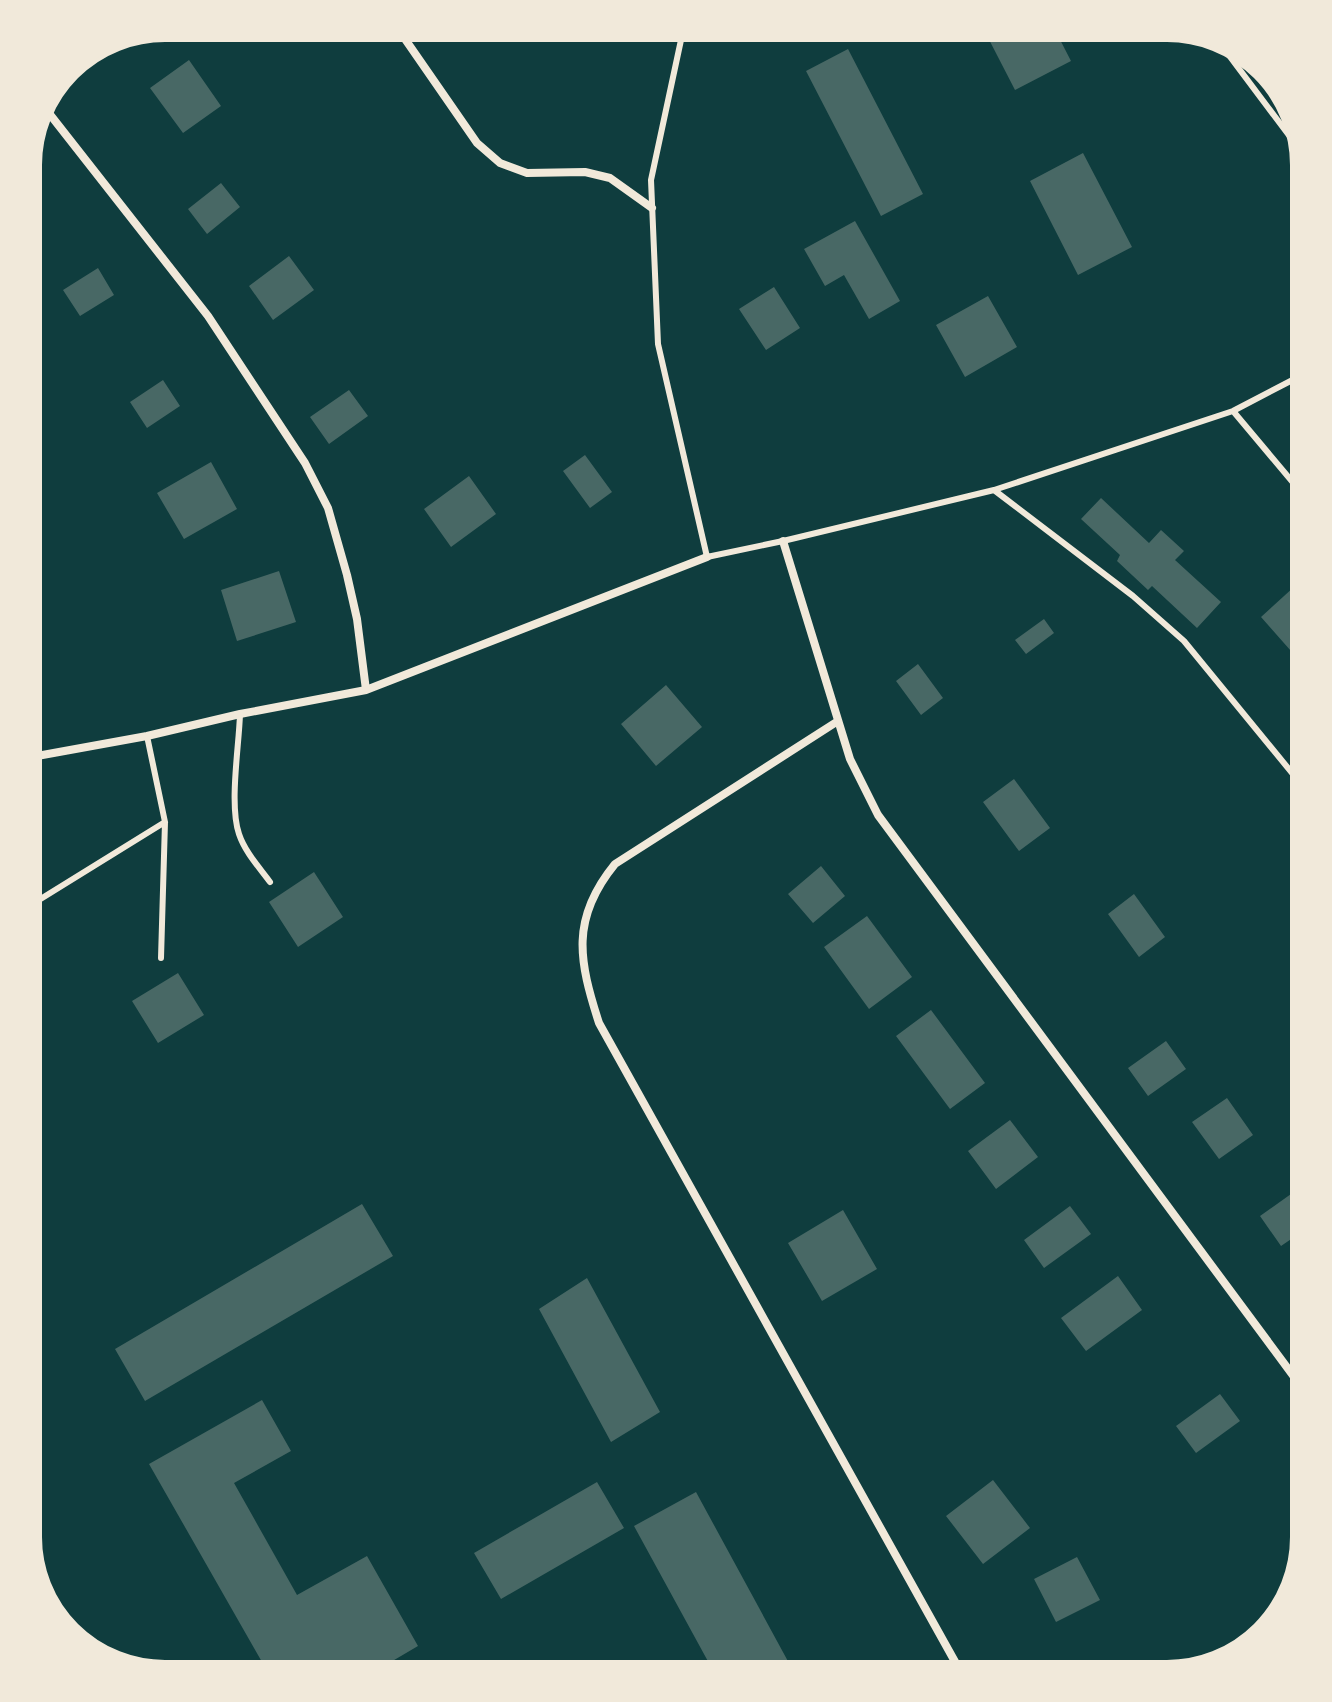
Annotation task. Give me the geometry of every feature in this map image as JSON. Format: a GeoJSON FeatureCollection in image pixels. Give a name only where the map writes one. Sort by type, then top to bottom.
{"type":"FeatureCollection","features":[{"type":"Feature","properties":{"kind":"street"},"geometry":{"type":"LineString","coordinates":[[406,40],[477,143],[500,163],[527,173],[585,172],[610,178],[652,208]]}},
{"type":"Feature","properties":{"kind":"street"},"geometry":{"type":"LineString","coordinates":[[51,116],[208,316],[305,463],[328,508],[347,575],[357,619],[366,690]]}},
{"type":"Feature","properties":{"kind":"street"},"geometry":{"type":"LineString","coordinates":[[783,541],[850,759],[878,815],[1292,1374]]}},
{"type":"Feature","properties":{"kind":"street"},"geometry":{"type":"LineString","coordinates":[[40,755],[366,690],[707,557]]}},
{"type":"Feature","properties":{"kind":"street"},"geometry":{"type":"LineString","coordinates":[[838,721],[615,864],[589,903],[581,957],[599,1023],[955,1662]]}},
{"type":"Feature","properties":{"kind":"lane"},"geometry":{"type":"LineString","coordinates":[[681,40],[651,180],[658,344],[707,557],[994,490],[1233,411],[1292,380]]}},
{"type":"Feature","properties":{"kind":"lane"},"geometry":{"type":"LineString","coordinates":[[1232,59],[1288,134]]}},
{"type":"Feature","properties":{"kind":"lane"},"geometry":{"type":"LineString","coordinates":[[1233,411],[1292,481]]}},
{"type":"Feature","properties":{"kind":"lane"},"geometry":{"type":"LineString","coordinates":[[994,490],[1133,596],[1184,641],[1292,773]]}},
{"type":"Feature","properties":{"kind":"lane"},"geometry":{"type":"LineString","coordinates":[[240,714],[235,809],[239,834],[247,852],[270,882]]}},
{"type":"Feature","properties":{"kind":"lane"},"geometry":{"type":"LineString","coordinates":[[147,736],[165,822],[161,958]]}},
{"type":"Feature","properties":{"kind":"lane"},"geometry":{"type":"LineString","coordinates":[[40,899],[165,822]]}},
{"type":"Feature","properties":{"kind":"building"},"geometry":{"type":"Polygon","coordinates":[[[989,40],[1060,40],[1071,61],[1015,90],[989,40]]]}},
{"type":"Feature","properties":{"kind":"building"},"geometry":{"type":"Polygon","coordinates":[[[848,49],[923,194],[881,216],[806,71],[848,49]]]}},
{"type":"Feature","properties":{"kind":"building"},"geometry":{"type":"Polygon","coordinates":[[[189,60],[221,106],[183,133],[150,88],[189,60]]]}},
{"type":"Feature","properties":{"kind":"building"},"geometry":{"type":"Polygon","coordinates":[[[1083,153],[1132,247],[1078,275],[1030,181],[1083,153]]]}},
{"type":"Feature","properties":{"kind":"building"},"geometry":{"type":"Polygon","coordinates":[[[221,183],[240,207],[207,234],[188,209],[221,183]]]}},
{"type":"Feature","properties":{"kind":"building"},"geometry":{"type":"Polygon","coordinates":[[[855,221],[900,301],[869,319],[844,275],[825,286],[804,249],[855,221]]]}},
{"type":"Feature","properties":{"kind":"building"},"geometry":{"type":"Polygon","coordinates":[[[289,256],[314,290],[273,320],[249,286],[289,256]]]}},
{"type":"Feature","properties":{"kind":"building"},"geometry":{"type":"Polygon","coordinates":[[[98,268],[114,295],[80,316],[63,290],[98,268]]]}},
{"type":"Feature","properties":{"kind":"building"},"geometry":{"type":"Polygon","coordinates":[[[774,287],[800,328],[766,350],[739,309],[774,287]]]}},
{"type":"Feature","properties":{"kind":"building"},"geometry":{"type":"Polygon","coordinates":[[[988,296],[1017,347],[965,377],[936,325],[988,296]]]}},
{"type":"Feature","properties":{"kind":"building"},"geometry":{"type":"Polygon","coordinates":[[[163,380],[180,406],[147,428],[130,402],[163,380]]]}},
{"type":"Feature","properties":{"kind":"building"},"geometry":{"type":"Polygon","coordinates":[[[349,390],[368,416],[329,444],[310,417],[349,390]]]}},
{"type":"Feature","properties":{"kind":"building"},"geometry":{"type":"Polygon","coordinates":[[[585,455],[612,492],[590,508],[563,471],[585,455]]]}},
{"type":"Feature","properties":{"kind":"building"},"geometry":{"type":"Polygon","coordinates":[[[211,462],[237,509],[184,539],[157,493],[211,462]]]}},
{"type":"Feature","properties":{"kind":"building"},"geometry":{"type":"Polygon","coordinates":[[[469,476],[496,514],[451,547],[424,509],[469,476]]]}},
{"type":"Feature","properties":{"kind":"building"},"geometry":{"type":"Polygon","coordinates":[[[1101,498],[1149,543],[1161,530],[1184,551],[1175,560],[1221,602],[1197,628],[1152,586],[1148,590],[1117,561],[1120,555],[1081,519],[1101,498]]]}},
{"type":"Feature","properties":{"kind":"building"},"geometry":{"type":"Polygon","coordinates":[[[279,571],[296,622],[237,641],[221,590],[279,571]]]}},
{"type":"Feature","properties":{"kind":"building"},"geometry":{"type":"Polygon","coordinates":[[[1292,589],[1292,652],[1261,617],[1292,589]]]}},
{"type":"Feature","properties":{"kind":"building"},"geometry":{"type":"Polygon","coordinates":[[[1044,619],[1054,633],[1026,654],[1015,640],[1044,619]]]}},
{"type":"Feature","properties":{"kind":"building"},"geometry":{"type":"Polygon","coordinates":[[[918,664],[943,698],[921,715],[896,681],[918,664]]]}},
{"type":"Feature","properties":{"kind":"building"},"geometry":{"type":"Polygon","coordinates":[[[666,685],[702,727],[656,766],[621,724],[666,685]]]}},
{"type":"Feature","properties":{"kind":"building"},"geometry":{"type":"Polygon","coordinates":[[[1014,779],[1050,828],[1019,851],[983,802],[1014,779]]]}},
{"type":"Feature","properties":{"kind":"building"},"geometry":{"type":"Polygon","coordinates":[[[821,866],[845,896],[813,923],[788,894],[821,866]]]}},
{"type":"Feature","properties":{"kind":"building"},"geometry":{"type":"Polygon","coordinates":[[[314,872],[343,917],[298,947],[269,902],[314,872]]]}},
{"type":"Feature","properties":{"kind":"building"},"geometry":{"type":"Polygon","coordinates":[[[1134,894],[1165,937],[1139,957],[1108,914],[1134,894]]]}},
{"type":"Feature","properties":{"kind":"building"},"geometry":{"type":"Polygon","coordinates":[[[867,916],[912,977],[869,1009],[824,947],[867,916]]]}},
{"type":"Feature","properties":{"kind":"building"},"geometry":{"type":"Polygon","coordinates":[[[178,973],[204,1015],[158,1043],[132,1001],[178,973]]]}},
{"type":"Feature","properties":{"kind":"building"},"geometry":{"type":"Polygon","coordinates":[[[931,1010],[985,1083],[950,1109],[896,1036],[931,1010]]]}},
{"type":"Feature","properties":{"kind":"building"},"geometry":{"type":"Polygon","coordinates":[[[1166,1041],[1186,1069],[1148,1096],[1128,1068],[1166,1041]]]}},
{"type":"Feature","properties":{"kind":"building"},"geometry":{"type":"Polygon","coordinates":[[[1227,1098],[1253,1135],[1219,1159],[1192,1122],[1227,1098]]]}},
{"type":"Feature","properties":{"kind":"building"},"geometry":{"type":"Polygon","coordinates":[[[1010,1120],[1038,1157],[996,1189],[968,1151],[1010,1120]]]}},
{"type":"Feature","properties":{"kind":"building"},"geometry":{"type":"Polygon","coordinates":[[[1291,1194],[1292,1239],[1281,1246],[1260,1216],[1291,1194]]]}},
{"type":"Feature","properties":{"kind":"building"},"geometry":{"type":"Polygon","coordinates":[[[362,1204],[393,1256],[145,1401],[115,1349],[362,1204]]]}},
{"type":"Feature","properties":{"kind":"building"},"geometry":{"type":"Polygon","coordinates":[[[1070,1206],[1091,1234],[1044,1268],[1024,1240],[1070,1206]]]}},
{"type":"Feature","properties":{"kind":"building"},"geometry":{"type":"Polygon","coordinates":[[[843,1210],[877,1269],[822,1301],[788,1243],[843,1210]]]}},
{"type":"Feature","properties":{"kind":"building"},"geometry":{"type":"Polygon","coordinates":[[[1118,1276],[1142,1310],[1086,1351],[1061,1318],[1118,1276]]]}},
{"type":"Feature","properties":{"kind":"building"},"geometry":{"type":"Polygon","coordinates":[[[587,1278],[660,1412],[611,1442],[539,1309],[587,1278]]]}},
{"type":"Feature","properties":{"kind":"building"},"geometry":{"type":"Polygon","coordinates":[[[1220,1394],[1240,1421],[1196,1453],[1176,1426],[1220,1394]]]}},
{"type":"Feature","properties":{"kind":"building"},"geometry":{"type":"Polygon","coordinates":[[[262,1400],[291,1451],[234,1483],[297,1595],[367,1556],[418,1646],[391,1662],[262,1662],[149,1464],[262,1400]]]}},
{"type":"Feature","properties":{"kind":"building"},"geometry":{"type":"Polygon","coordinates":[[[993,1480],[1030,1528],[983,1564],[946,1516],[993,1480]]]}},
{"type":"Feature","properties":{"kind":"building"},"geometry":{"type":"Polygon","coordinates":[[[597,1482],[624,1528],[501,1599],[474,1553],[597,1482]]]}},
{"type":"Feature","properties":{"kind":"building"},"geometry":{"type":"Polygon","coordinates":[[[696,1492],[788,1662],[708,1662],[634,1526],[696,1492]]]}},
{"type":"Feature","properties":{"kind":"building"},"geometry":{"type":"Polygon","coordinates":[[[1077,1557],[1100,1600],[1056,1622],[1034,1579],[1077,1557]]]}}]}
